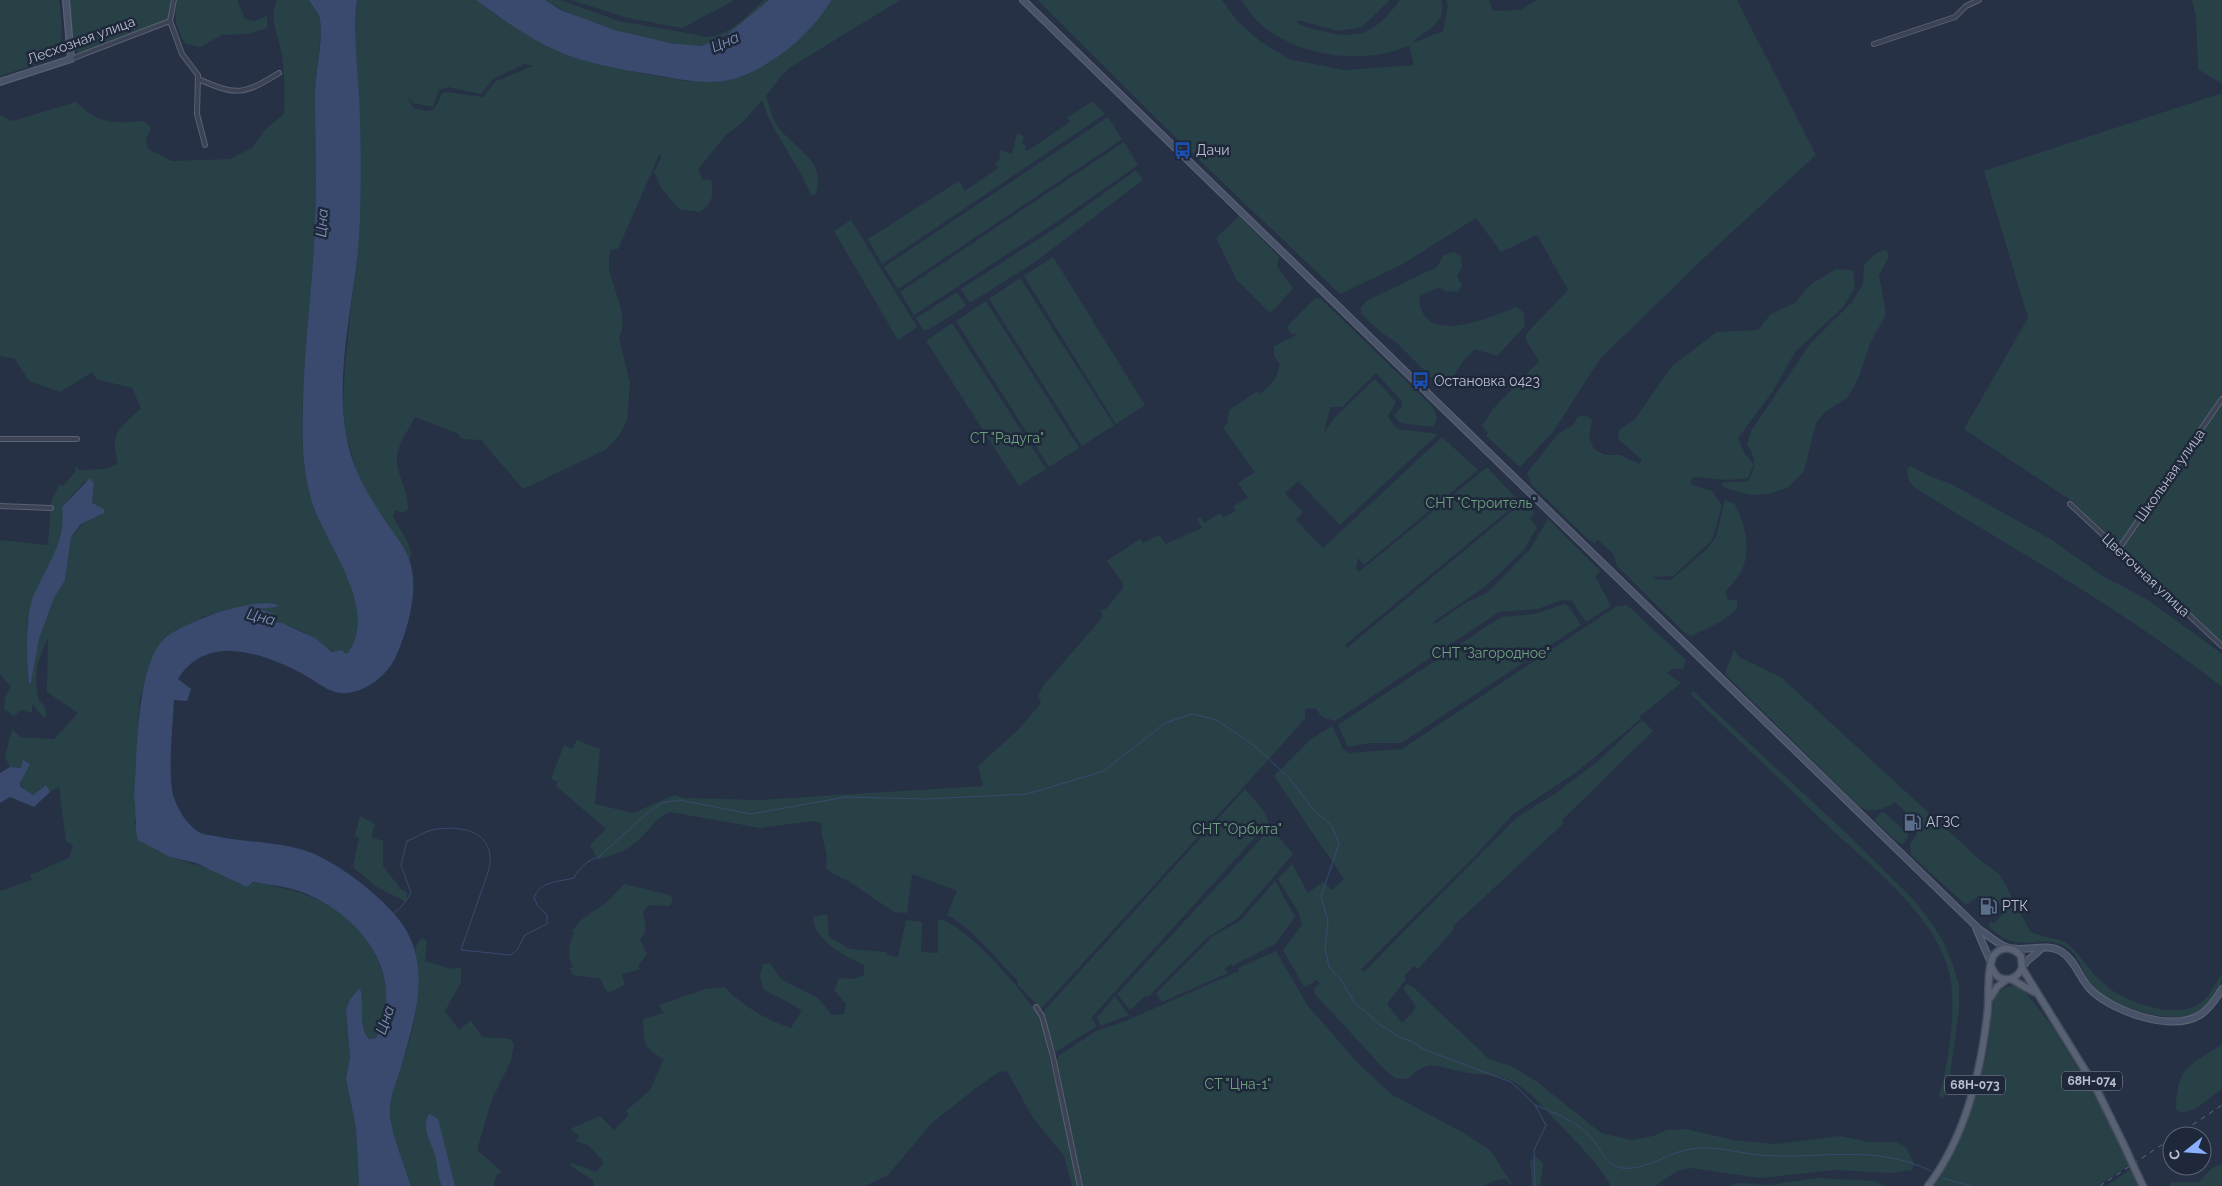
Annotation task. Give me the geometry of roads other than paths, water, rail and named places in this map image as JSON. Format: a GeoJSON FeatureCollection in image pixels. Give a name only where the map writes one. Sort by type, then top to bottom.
{"type":"FeatureCollection","features":[{"type":"Feature","properties":{"kind":"main road"},"geometry":{"type":"LineString","coordinates":[[66,0],[71,59]]}},
{"type":"Feature","properties":{"kind":"main road","name":"68Н-073"},"geometry":{"type":"LineString","coordinates":[[1024,0],[1974,924],[2018,953],[2022,967]]}},
{"type":"Feature","properties":{"kind":"main road","name":"Лесхозная улица"},"geometry":{"type":"LineString","coordinates":[[0,82],[71,59]]}},
{"type":"Feature","properties":{"kind":"main road","name":"68Н-073"},"geometry":{"type":"LineString","coordinates":[[1929,1184],[1942,1166],[1960,1129],[1973,1094],[1981,1060],[1989,999],[1991,965],[1982,939],[1974,924]]}},
{"type":"Feature","properties":{"kind":"main road"},"geometry":{"type":"LineString","coordinates":[[2009,980],[1996,976],[1991,965],[1997,952],[2008,948],[2056,949],[2063,953],[2097,995],[2120,1008],[2151,1019],[2173,1021],[2193,1018],[2205,1011],[2222,989]]}},
{"type":"Feature","properties":{"kind":"main road"},"geometry":{"type":"LineString","coordinates":[[1989,999],[1995,990],[2020,973],[2022,967],[2031,956],[2042,949]]}},
{"type":"Feature","properties":{"kind":"main road","name":"68Н-074"},"geometry":{"type":"LineString","coordinates":[[2022,967],[2096,1088],[2143,1186]]}},
{"type":"Feature","properties":{"kind":"main road","name":"68Н-074"},"geometry":{"type":"LineString","coordinates":[[2009,980],[2026,986],[2040,998]]}},
{"type":"Feature","properties":{"kind":"street"},"geometry":{"type":"LineString","coordinates":[[174,0],[170,21],[182,54],[198,75],[198,114],[205,146]]}},
{"type":"Feature","properties":{"kind":"street"},"geometry":{"type":"LineString","coordinates":[[1874,44],[1955,16],[1966,6],[1979,0]]}},
{"type":"Feature","properties":{"kind":"street","name":"Лесхозная улица"},"geometry":{"type":"LineString","coordinates":[[71,59],[170,21]]}},
{"type":"Feature","properties":{"kind":"street"},"geometry":{"type":"LineString","coordinates":[[198,79],[213,86],[241,91],[251,90],[280,73]]}},
{"type":"Feature","properties":{"kind":"street","name":"Школьная улица"},"geometry":{"type":"LineString","coordinates":[[2118,550],[2222,399]]}},
{"type":"Feature","properties":{"kind":"street"},"geometry":{"type":"LineString","coordinates":[[0,439],[77,440]]}},
{"type":"Feature","properties":{"kind":"street","name":"Цветочная улица"},"geometry":{"type":"LineString","coordinates":[[2070,504],[2222,646]]}},
{"type":"Feature","properties":{"kind":"street"},"geometry":{"type":"LineString","coordinates":[[0,506],[51,508]]}},
{"type":"Feature","properties":{"kind":"street"},"geometry":{"type":"LineString","coordinates":[[1036,1007],[1042,1016],[1053,1057],[1080,1186]]}},
{"type":"Feature","properties":{"kind":"water","name":"Цна"},"geometry":{"type":"Polygon","coordinates":[[[309,0],[357,0],[355,35],[360,125],[360,219],[345,353],[343,407],[348,446],[356,469],[379,512],[403,546],[410,562],[413,584],[411,607],[401,644],[391,665],[375,681],[354,692],[334,692],[304,675],[267,658],[234,651],[218,652],[203,656],[189,665],[178,679],[191,689],[187,701],[174,700],[171,778],[174,798],[178,808],[193,828],[199,832],[206,835],[288,846],[323,858],[346,872],[368,889],[388,907],[408,933],[415,952],[418,971],[418,991],[416,1011],[392,1097],[390,1114],[396,1140],[411,1186],[359,1186],[356,1128],[346,1079],[350,1057],[346,1010],[350,999],[360,988],[363,1028],[369,1039],[376,1038],[380,1030],[386,1005],[386,987],[382,970],[375,953],[366,939],[354,925],[340,914],[325,903],[303,892],[253,882],[247,887],[196,863],[170,857],[138,840],[136,829],[134,797],[137,736],[143,689],[148,668],[155,651],[165,638],[182,627],[219,612],[265,603],[279,605],[260,609],[275,614],[253,621],[282,623],[315,638],[332,652],[342,650],[344,653],[348,653],[356,635],[358,616],[354,596],[311,499],[303,452],[304,382],[316,207],[315,91],[321,37],[319,17],[309,0]]]}},
{"type":"Feature","properties":{"kind":"water","name":"Цна"},"geometry":{"type":"Polygon","coordinates":[[[476,0],[545,0],[561,10],[614,30],[670,43],[701,46],[723,38],[769,0],[832,0],[814,24],[780,55],[740,77],[730,80],[700,82],[592,63],[554,50],[500,18],[476,0]]]}},
{"type":"Feature","properties":{"kind":"water"},"geometry":{"type":"Polygon","coordinates":[[[90,478],[94,483],[92,503],[104,509],[104,513],[81,524],[71,537],[65,580],[54,598],[39,639],[31,683],[29,684],[27,630],[32,600],[58,544],[63,520],[62,507],[90,478]]]}},
{"type":"Feature","properties":{"kind":"water"},"geometry":{"type":"Polygon","coordinates":[[[23,760],[30,764],[20,783],[21,787],[33,795],[46,785],[50,792],[34,807],[10,797],[0,803],[0,773],[10,767],[21,768],[23,760]]]}},
{"type":"Feature","properties":{"kind":"water"},"geometry":{"type":"Polygon","coordinates":[[[429,1114],[438,1119],[455,1186],[442,1186],[440,1182],[435,1155],[426,1129],[429,1114]]]}},
{"type":"Feature","properties":{"kind":"waterway"},"geometry":{"type":"LineString","coordinates":[[394,913],[402,906],[411,893],[401,865],[407,841],[432,830],[443,828],[465,830],[475,833],[488,846],[490,856],[489,869],[461,950],[511,955],[517,950],[525,935],[547,924],[547,915],[538,906],[534,898],[540,888],[550,883],[574,878],[585,865],[599,857],[646,814],[662,803],[680,800],[751,814],[846,797],[926,799],[1027,794],[1104,771],[1165,723],[1192,714],[1217,720],[1256,747],[1289,778],[1313,809],[1332,826],[1339,844],[1321,896],[1328,921],[1325,948],[1329,967],[1341,980],[1354,1002],[1379,1024],[1399,1037],[1413,1042],[1423,1049],[1511,1082],[1535,1105],[1546,1125],[1534,1150],[1535,1186]]}},
{"type":"Feature","properties":{"kind":"waterway"},"geometry":{"type":"LineString","coordinates":[[1535,1105],[1562,1116],[1580,1127],[1610,1163],[1622,1168],[1640,1167],[1682,1151],[1708,1148],[1759,1155],[1846,1154],[1889,1157],[1910,1162],[1931,1171]]}},
{"type":"Feature","properties":{"kind":"waterway"},"geometry":{"type":"LineString","coordinates":[[1943,1178],[1970,1186]]}},
{"type":"Feature","properties":{"kind":"railway"},"geometry":{"type":"LineString","coordinates":[[2191,1126],[2222,1105]]}},
{"type":"Feature","properties":{"kind":"railway"},"geometry":{"type":"LineString","coordinates":[[2100,1186],[2162,1145]]}},
{"type":"Feature","properties":{"kind":"place","name":"Дачи"},"geometry":{"type":"Point","coordinates":[1182,150]}},
{"type":"Feature","properties":{"kind":"place","name":"Остановка 0423"},"geometry":{"type":"Point","coordinates":[1420,381]}},
{"type":"Feature","properties":{"kind":"place","name":"АГЗС"},"geometry":{"type":"Point","coordinates":[1912,822]}},
{"type":"Feature","properties":{"kind":"place","name":"РТК"},"geometry":{"type":"Point","coordinates":[1988,906]}},
{"type":"Feature","properties":{"kind":"park label","name":"СТ \"Радуга\""},"geometry":{"type":"Point","coordinates":[1007,438]}},
{"type":"Feature","properties":{"kind":"park label","name":"CНТ \"Строитель\""},"geometry":{"type":"Point","coordinates":[1481,503]}},
{"type":"Feature","properties":{"kind":"park label","name":"СНТ \"Загородное\""},"geometry":{"type":"Point","coordinates":[1491,653]}},
{"type":"Feature","properties":{"kind":"park label","name":"CНТ \"Орбита\""},"geometry":{"type":"Point","coordinates":[1237,829]}},
{"type":"Feature","properties":{"kind":"park label","name":"СТ \"Цна-1\""},"geometry":{"type":"Point","coordinates":[1238,1084]}}]}
